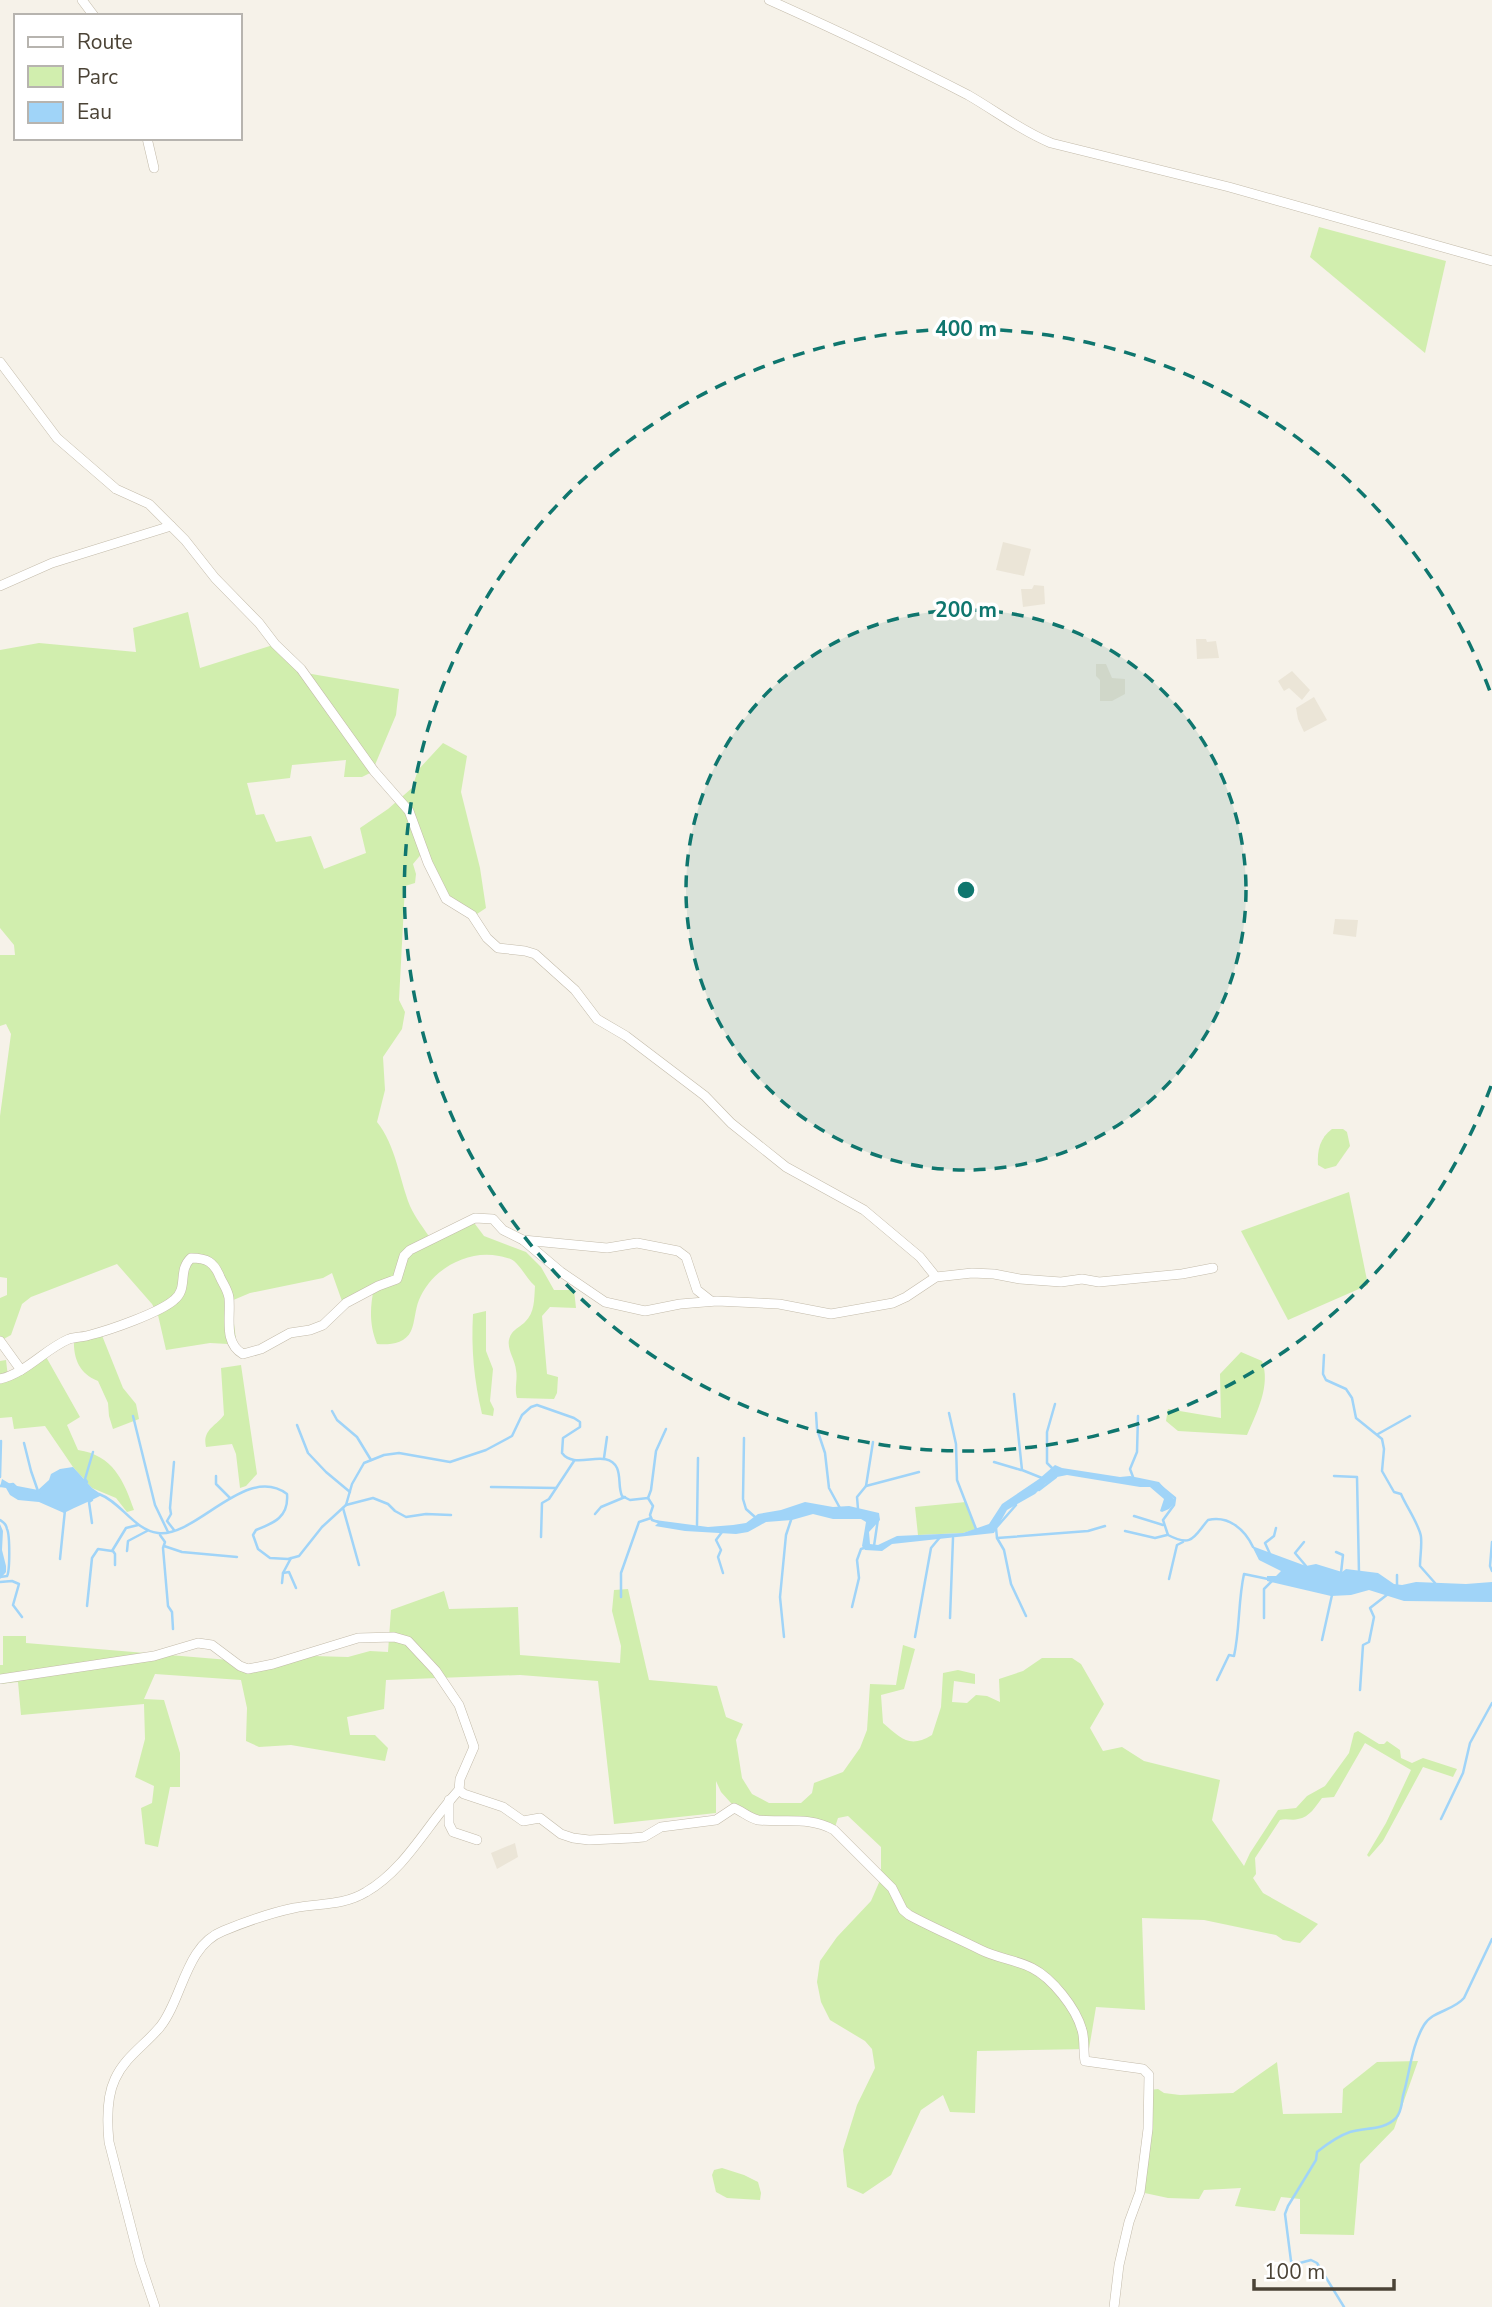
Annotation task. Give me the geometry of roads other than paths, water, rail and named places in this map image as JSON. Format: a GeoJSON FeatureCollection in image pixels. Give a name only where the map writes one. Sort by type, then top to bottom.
{"type":"FeatureCollection","features":[{"type":"Feature","properties":{"kind":"street"},"geometry":{"type":"LineString","coordinates":[[769,0],[942,82],[984,104],[1025,131],[1051,143],[1229,187],[1492,261]]}},
{"type":"Feature","properties":{"kind":"street"},"geometry":{"type":"LineString","coordinates":[[147,140],[154,168]]}},
{"type":"Feature","properties":{"kind":"street"},"geometry":{"type":"LineString","coordinates":[[0,362],[57,438],[116,489],[149,504],[259,623],[275,644],[301,669],[374,771],[405,806],[446,899],[472,915],[487,938],[498,948],[535,954],[575,990],[597,1018],[626,1036],[705,1096],[731,1123],[786,1167],[864,1210],[920,1257],[936,1277]]}},
{"type":"Feature","properties":{"kind":"street"},"geometry":{"type":"LineString","coordinates":[[0,586],[52,563],[171,526]]}},
{"type":"Feature","properties":{"kind":"street"},"geometry":{"type":"LineString","coordinates":[[0,1379],[21,1370],[67,1340],[100,1332],[163,1308],[181,1294],[184,1286],[184,1266],[191,1258],[202,1258],[214,1264],[229,1294],[230,1338],[233,1348],[246,1354],[290,1334],[323,1325],[346,1303],[397,1279],[404,1256],[410,1250],[473,1219],[493,1219],[503,1230],[523,1240],[561,1272],[606,1302],[653,1311],[680,1304],[710,1301],[779,1304],[831,1314],[893,1303],[936,1277],[972,1273],[1061,1282],[1082,1279],[1099,1282],[1182,1274],[1213,1268]]}},
{"type":"Feature","properties":{"kind":"street"},"geometry":{"type":"LineString","coordinates":[[523,1240],[607,1248],[637,1243],[678,1251],[685,1257],[697,1290],[710,1301]]}},
{"type":"Feature","properties":{"kind":"street"},"geometry":{"type":"LineString","coordinates":[[0,1341],[21,1370]]}},
{"type":"Feature","properties":{"kind":"street"},"geometry":{"type":"LineString","coordinates":[[0,1679],[154,1656],[198,1643],[212,1645],[248,1669],[358,1638],[386,1636],[403,1639],[412,1644],[436,1671],[462,1711],[474,1747],[458,1790],[399,1864],[366,1893],[330,1905],[284,1911],[212,1937],[203,1944],[197,1954],[159,2028],[122,2066],[110,2094],[109,2143],[140,2262],[155,2307]]}},
{"type":"Feature","properties":{"kind":"street"},"geometry":{"type":"LineString","coordinates":[[458,1790],[511,1811],[523,1821],[540,1818],[561,1834],[589,1840],[644,1837],[661,1827],[716,1820],[734,1808],[758,1820],[799,1819],[824,1824],[834,1830],[892,1888],[903,1910],[909,1915],[948,1936],[965,1940],[982,1950],[1033,1969],[1046,1978],[1077,2017],[1082,2029],[1085,2061],[1143,2069],[1149,2075],[1148,2129],[1140,2192],[1129,2222],[1119,2265],[1114,2307]]}},
{"type":"Feature","properties":{"kind":"street"},"geometry":{"type":"LineString","coordinates":[[449,1800],[449,1824],[453,1832],[477,1840]]}},
{"type":"Feature","properties":{"kind":"water"},"geometry":{"type":"Polygon","coordinates":[[[1055,1465],[1159,1482],[1174,1499],[1174,1504],[1162,1512],[1160,1511],[1164,1499],[1150,1487],[1067,1475],[1045,1484],[1035,1494],[1007,1510],[994,1533],[892,1544],[882,1551],[865,1550],[862,1546],[866,1522],[861,1519],[833,1519],[813,1514],[792,1520],[766,1522],[748,1532],[736,1534],[655,1526],[658,1523],[655,1520],[708,1527],[746,1523],[758,1514],[805,1502],[833,1507],[849,1506],[879,1513],[880,1520],[869,1532],[870,1544],[878,1545],[897,1536],[963,1533],[989,1524],[1002,1504],[1055,1465]]]}},
{"type":"Feature","properties":{"kind":"water"},"geometry":{"type":"Polygon","coordinates":[[[73,1467],[102,1495],[64,1513],[39,1502],[18,1500],[10,1495],[6,1488],[0,1487],[2,1479],[12,1485],[38,1490],[49,1480],[51,1474],[73,1467]]]}},
{"type":"Feature","properties":{"kind":"water"},"geometry":{"type":"Polygon","coordinates":[[[0,1524],[3,1531],[2,1550],[6,1572],[0,1579],[0,1524]]]}},
{"type":"Feature","properties":{"kind":"water"},"geometry":{"type":"Polygon","coordinates":[[[1252,1546],[1306,1566],[1316,1564],[1342,1572],[1346,1569],[1378,1573],[1394,1584],[1492,1582],[1492,1602],[1404,1601],[1369,1590],[1351,1595],[1331,1596],[1267,1581],[1267,1576],[1276,1576],[1281,1571],[1259,1560],[1252,1546]]]}},
{"type":"Feature","properties":{"kind":"waterway"},"geometry":{"type":"LineString","coordinates":[[1324,1355],[1323,1374],[1326,1380],[1346,1389],[1352,1398],[1356,1418],[1382,1439],[1382,1471],[1394,1492],[1401,1494],[1416,1522],[1421,1537],[1420,1566],[1435,1583]]}},
{"type":"Feature","properties":{"kind":"waterway"},"geometry":{"type":"LineString","coordinates":[[1014,1394],[1022,1470],[1042,1478]]}},
{"type":"Feature","properties":{"kind":"waterway"},"geometry":{"type":"LineString","coordinates":[[1054,1470],[1047,1463],[1047,1432],[1055,1404]]}},
{"type":"Feature","properties":{"kind":"waterway"},"geometry":{"type":"LineString","coordinates":[[99,1494],[142,1527],[158,1533],[188,1525],[238,1494],[255,1488],[271,1487],[287,1494],[286,1508],[279,1518],[256,1530],[253,1535],[258,1549],[270,1558],[288,1559],[299,1556],[322,1527],[346,1505],[352,1484],[364,1463],[384,1455],[399,1453],[450,1462],[486,1450],[512,1436],[522,1415],[537,1405],[580,1422],[580,1427],[563,1438],[562,1453],[575,1460],[606,1459],[612,1462],[618,1471],[622,1496],[630,1500],[648,1498],[653,1506],[650,1515],[652,1520],[661,1523]]}},
{"type":"Feature","properties":{"kind":"waterway"},"geometry":{"type":"LineString","coordinates":[[332,1411],[337,1420],[357,1437],[371,1460]]}},
{"type":"Feature","properties":{"kind":"waterway"},"geometry":{"type":"LineString","coordinates":[[816,1413],[829,1488],[841,1510]]}},
{"type":"Feature","properties":{"kind":"waterway"},"geometry":{"type":"LineString","coordinates":[[949,1413],[956,1444],[957,1480],[976,1529],[979,1530]]}},
{"type":"Feature","properties":{"kind":"waterway"},"geometry":{"type":"LineString","coordinates":[[133,1416],[155,1505],[168,1532]]}},
{"type":"Feature","properties":{"kind":"waterway"},"geometry":{"type":"LineString","coordinates":[[1133,1477],[1130,1469],[1137,1452],[1138,1416]]}},
{"type":"Feature","properties":{"kind":"waterway"},"geometry":{"type":"LineString","coordinates":[[1378,1434],[1410,1416]]}},
{"type":"Feature","properties":{"kind":"waterway"},"geometry":{"type":"LineString","coordinates":[[297,1425],[308,1453],[350,1492]]}},
{"type":"Feature","properties":{"kind":"waterway"},"geometry":{"type":"LineString","coordinates":[[648,1498],[656,1451],[666,1429]]}},
{"type":"Feature","properties":{"kind":"waterway"},"geometry":{"type":"LineString","coordinates":[[604,1458],[607,1437]]}},
{"type":"Feature","properties":{"kind":"waterway"},"geometry":{"type":"LineString","coordinates":[[744,1438],[743,1499],[746,1509],[755,1517]]}},
{"type":"Feature","properties":{"kind":"waterway"},"geometry":{"type":"LineString","coordinates":[[0,1477],[1,1441]]}},
{"type":"Feature","properties":{"kind":"waterway"},"geometry":{"type":"LineString","coordinates":[[866,1486],[873,1442]]}},
{"type":"Feature","properties":{"kind":"waterway"},"geometry":{"type":"LineString","coordinates":[[24,1443],[39,1494]]}},
{"type":"Feature","properties":{"kind":"waterway"},"geometry":{"type":"LineString","coordinates":[[87,1482],[85,1479],[93,1452]]}},
{"type":"Feature","properties":{"kind":"waterway"},"geometry":{"type":"LineString","coordinates":[[697,1525],[698,1458]]}},
{"type":"Feature","properties":{"kind":"waterway"},"geometry":{"type":"LineString","coordinates":[[541,1537],[542,1503],[549,1499],[574,1461]]}},
{"type":"Feature","properties":{"kind":"waterway"},"geometry":{"type":"LineString","coordinates":[[174,1462],[171,1514],[167,1521],[174,1530]]}},
{"type":"Feature","properties":{"kind":"waterway"},"geometry":{"type":"LineString","coordinates":[[994,1462],[1021,1470]]}},
{"type":"Feature","properties":{"kind":"waterway"},"geometry":{"type":"LineString","coordinates":[[858,1509],[857,1497],[866,1486],[919,1472]]}},
{"type":"Feature","properties":{"kind":"waterway"},"geometry":{"type":"LineString","coordinates":[[216,1476],[216,1484],[230,1498]]}},
{"type":"Feature","properties":{"kind":"waterway"},"geometry":{"type":"LineString","coordinates":[[1334,1476],[1357,1477],[1359,1573]]}},
{"type":"Feature","properties":{"kind":"waterway"},"geometry":{"type":"LineString","coordinates":[[1039,1490],[1056,1477]]}},
{"type":"Feature","properties":{"kind":"waterway"},"geometry":{"type":"LineString","coordinates":[[0,1486],[13,1484],[16,1487]]}},
{"type":"Feature","properties":{"kind":"waterway"},"geometry":{"type":"LineString","coordinates":[[1158,1484],[1175,1498],[1174,1505],[1163,1520],[1168,1535],[1188,1540],[1196,1535],[1208,1520],[1216,1519],[1235,1525],[1246,1535],[1253,1547]]}},
{"type":"Feature","properties":{"kind":"waterway"},"geometry":{"type":"LineString","coordinates":[[491,1487],[556,1488]]}},
{"type":"Feature","properties":{"kind":"waterway"},"geometry":{"type":"LineString","coordinates":[[595,1514],[601,1507],[625,1497]]}},
{"type":"Feature","properties":{"kind":"waterway"},"geometry":{"type":"LineString","coordinates":[[346,1505],[373,1498],[388,1504],[406,1517],[426,1514],[451,1515]]}},
{"type":"Feature","properties":{"kind":"waterway"},"geometry":{"type":"LineString","coordinates":[[92,1500],[89,1502],[92,1523]]}},
{"type":"Feature","properties":{"kind":"waterway"},"geometry":{"type":"LineString","coordinates":[[995,1529],[1016,1505]]}},
{"type":"Feature","properties":{"kind":"waterway"},"geometry":{"type":"LineString","coordinates":[[343,1508],[359,1565]]}},
{"type":"Feature","properties":{"kind":"waterway"},"geometry":{"type":"LineString","coordinates":[[60,1559],[65,1510]]}},
{"type":"Feature","properties":{"kind":"waterway"},"geometry":{"type":"LineString","coordinates":[[1134,1516],[1163,1525]]}},
{"type":"Feature","properties":{"kind":"waterway"},"geometry":{"type":"LineString","coordinates":[[621,1597],[621,1573],[639,1522],[651,1518]]}},
{"type":"Feature","properties":{"kind":"waterway"},"geometry":{"type":"LineString","coordinates":[[874,1546],[878,1519]]}},
{"type":"Feature","properties":{"kind":"waterway"},"geometry":{"type":"LineString","coordinates":[[0,1520],[7,1527],[9,1538],[7,1576],[0,1577]]}},
{"type":"Feature","properties":{"kind":"waterway"},"geometry":{"type":"LineString","coordinates":[[784,1637],[780,1597],[786,1535],[791,1520]]}},
{"type":"Feature","properties":{"kind":"waterway"},"geometry":{"type":"LineString","coordinates":[[87,1606],[92,1558],[98,1549],[112,1551],[126,1528],[138,1525]]}},
{"type":"Feature","properties":{"kind":"waterway"},"geometry":{"type":"LineString","coordinates":[[997,1538],[1088,1531],[1105,1526]]}},
{"type":"Feature","properties":{"kind":"waterway"},"geometry":{"type":"LineString","coordinates":[[996,1528],[1011,1584],[1026,1616]]}},
{"type":"Feature","properties":{"kind":"waterway"},"geometry":{"type":"LineString","coordinates":[[1270,1554],[1265,1543],[1274,1536],[1276,1528]]}},
{"type":"Feature","properties":{"kind":"waterway"},"geometry":{"type":"LineString","coordinates":[[127,1551],[128,1541],[147,1531]]}},
{"type":"Feature","properties":{"kind":"waterway"},"geometry":{"type":"LineString","coordinates":[[1125,1531],[1155,1538],[1167,1535]]}},
{"type":"Feature","properties":{"kind":"waterway"},"geometry":{"type":"LineString","coordinates":[[722,1532],[716,1540],[721,1550],[718,1557],[723,1573]]}},
{"type":"Feature","properties":{"kind":"waterway"},"geometry":{"type":"LineString","coordinates":[[160,1535],[165,1542],[163,1548],[168,1606],[172,1612],[173,1629]]}},
{"type":"Feature","properties":{"kind":"waterway"},"geometry":{"type":"LineString","coordinates":[[915,1637],[931,1548],[941,1536]]}},
{"type":"Feature","properties":{"kind":"waterway"},"geometry":{"type":"LineString","coordinates":[[950,1618],[953,1538]]}},
{"type":"Feature","properties":{"kind":"waterway"},"geometry":{"type":"LineString","coordinates":[[1169,1579],[1177,1545],[1183,1542]]}},
{"type":"Feature","properties":{"kind":"waterway"},"geometry":{"type":"LineString","coordinates":[[1304,1542],[1295,1553],[1306,1566]]}},
{"type":"Feature","properties":{"kind":"waterway"},"geometry":{"type":"LineString","coordinates":[[1492,1542],[1492,1571]]}},
{"type":"Feature","properties":{"kind":"waterway"},"geometry":{"type":"LineString","coordinates":[[164,1546],[182,1552],[237,1557]]}},
{"type":"Feature","properties":{"kind":"waterway"},"geometry":{"type":"LineString","coordinates":[[852,1607],[859,1578],[857,1560],[864,1548]]}},
{"type":"Feature","properties":{"kind":"waterway"},"geometry":{"type":"LineString","coordinates":[[113,1551],[115,1565]]}},
{"type":"Feature","properties":{"kind":"waterway"},"geometry":{"type":"LineString","coordinates":[[1336,1552],[1343,1555],[1341,1573]]}},
{"type":"Feature","properties":{"kind":"waterway"},"geometry":{"type":"LineString","coordinates":[[282,1583],[283,1573],[291,1558]]}},
{"type":"Feature","properties":{"kind":"waterway"},"geometry":{"type":"LineString","coordinates":[[283,1573],[289,1572],[296,1588]]}},
{"type":"Feature","properties":{"kind":"waterway"},"geometry":{"type":"LineString","coordinates":[[1217,1680],[1229,1655],[1234,1656],[1244,1574],[1268,1579]]}},
{"type":"Feature","properties":{"kind":"waterway"},"geometry":{"type":"LineString","coordinates":[[1397,1575],[1397,1586]]}},
{"type":"Feature","properties":{"kind":"waterway"},"geometry":{"type":"LineString","coordinates":[[1264,1618],[1264,1589],[1273,1580]]}},
{"type":"Feature","properties":{"kind":"waterway"},"geometry":{"type":"LineString","coordinates":[[0,1582],[12,1581],[19,1584],[13,1605],[22,1617]]}},
{"type":"Feature","properties":{"kind":"waterway"},"geometry":{"type":"LineString","coordinates":[[1360,1690],[1363,1645],[1369,1642],[1374,1617],[1370,1608],[1388,1594]]}},
{"type":"Feature","properties":{"kind":"waterway"},"geometry":{"type":"LineString","coordinates":[[1322,1640],[1332,1595]]}},
{"type":"Feature","properties":{"kind":"waterway"},"geometry":{"type":"LineString","coordinates":[[1441,1819],[1463,1773],[1470,1743],[1492,1703]]}},
{"type":"Feature","properties":{"kind":"waterway"},"geometry":{"type":"LineString","coordinates":[[1344,2307],[1317,2263],[1311,2260],[1296,2264],[1291,2261],[1285,2214],[1288,2206],[1316,2160],[1317,2152],[1346,2134],[1380,2127],[1396,2118],[1401,2109],[1414,2049],[1424,2025],[1432,2017],[1464,1998],[1492,1939]]}}]}
